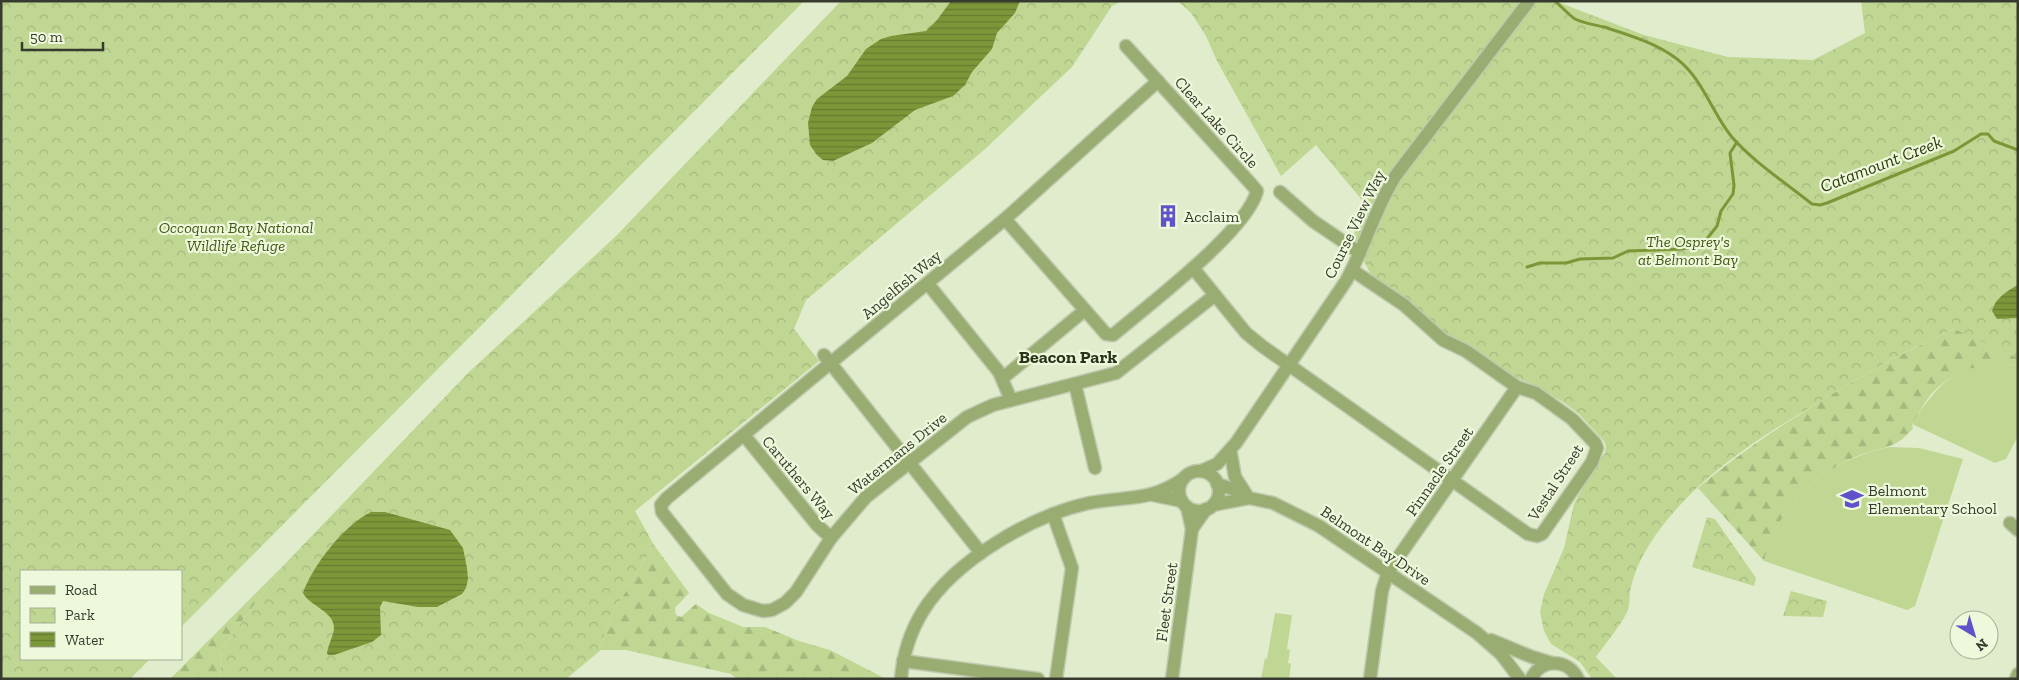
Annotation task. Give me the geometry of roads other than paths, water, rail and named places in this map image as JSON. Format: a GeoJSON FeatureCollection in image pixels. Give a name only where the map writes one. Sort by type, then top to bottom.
{"type":"FeatureCollection","features":[{"type":"Feature","properties":{"kind":"street","name":"Course View Way"},"geometry":{"type":"LineString","coordinates":[[1201,471],[1217,464],[1233,448],[1352,270],[1383,196],[1396,174],[1529,1]]}},
{"type":"Feature","properties":{"kind":"street","name":"Clear Lake Circle"},"geometry":{"type":"LineString","coordinates":[[1005,219],[1106,334],[1113,335],[1193,268],[1230,233],[1254,201],[1256,191],[1126,46]]}},
{"type":"Feature","properties":{"kind":"street","name":"Angelfish Way"},"geometry":{"type":"LineString","coordinates":[[661,507],[667,498],[744,435],[827,359],[928,284],[1005,219],[1158,81]]}},
{"type":"Feature","properties":{"kind":"street"},"geometry":{"type":"LineString","coordinates":[[1280,192],[1312,221],[1360,253]]}},
{"type":"Feature","properties":{"kind":"street"},"geometry":{"type":"LineString","coordinates":[[1193,268],[1246,333],[1289,366]]}},
{"type":"Feature","properties":{"kind":"street","name":"Vestal Street"},"geometry":{"type":"LineString","coordinates":[[1289,366],[1532,536],[1542,534],[1548,528],[1592,462],[1597,448],[1591,438],[1572,419],[1536,393],[1517,387],[1473,356],[1436,335],[1404,305],[1352,270]]}},
{"type":"Feature","properties":{"kind":"street"},"geometry":{"type":"LineString","coordinates":[[928,284],[1003,378],[1011,400]]}},
{"type":"Feature","properties":{"kind":"street","name":"Watermans Drive"},"geometry":{"type":"LineString","coordinates":[[661,507],[664,516],[728,594],[743,605],[763,611],[778,607],[796,592],[831,538],[871,492],[975,412],[1011,400],[1109,375],[1122,369],[1215,295]]}},
{"type":"Feature","properties":{"kind":"street"},"geometry":{"type":"LineString","coordinates":[[1003,378],[1085,310]]}},
{"type":"Feature","properties":{"kind":"street"},"geometry":{"type":"LineString","coordinates":[[827,359],[980,553]]}},
{"type":"Feature","properties":{"kind":"street"},"geometry":{"type":"LineString","coordinates":[[1075,384],[1095,468]]}},
{"type":"Feature","properties":{"kind":"street","name":"Pinnacle Street"},"geometry":{"type":"LineString","coordinates":[[1370,679],[1382,591],[1388,572],[1517,387]]}},
{"type":"Feature","properties":{"kind":"street","name":"Caruthers Way"},"geometry":{"type":"LineString","coordinates":[[744,435],[817,526],[831,538]]}},
{"type":"Feature","properties":{"kind":"street","name":"Course View Way"},"geometry":{"type":"LineString","coordinates":[[1216,482],[1233,448]]}},
{"type":"Feature","properties":{"kind":"street"},"geometry":{"type":"LineString","coordinates":[[1233,448],[1235,477],[1249,498]]}},
{"type":"Feature","properties":{"kind":"street","name":"Belmont Bay Drive"},"geometry":{"type":"LineString","coordinates":[[901,679],[903,661],[911,634],[930,600],[949,580],[980,553],[1016,530],[1053,514],[1089,503],[1154,495],[1189,474],[1201,471],[1208,474],[1216,482],[1236,490],[1249,498],[1273,503],[1303,517],[1388,572],[1477,633],[1501,654],[1520,679]]}},
{"type":"Feature","properties":{"kind":"street"},"geometry":{"type":"LineString","coordinates":[[1183,479],[1179,491],[1184,504]]}},
{"type":"Feature","properties":{"kind":"street"},"geometry":{"type":"LineString","coordinates":[[1209,507],[1218,493],[1216,482]]}},
{"type":"Feature","properties":{"kind":"street","name":"Belmont Bay Drive"},"geometry":{"type":"LineString","coordinates":[[1154,495],[1184,504],[1198,511],[1249,498]]}},
{"type":"Feature","properties":{"kind":"street","name":"Fleet Street"},"geometry":{"type":"LineString","coordinates":[[1172,679],[1192,529],[1184,504]]}},
{"type":"Feature","properties":{"kind":"street","name":"Fleet Street"},"geometry":{"type":"LineString","coordinates":[[1192,529],[1209,507]]}},
{"type":"Feature","properties":{"kind":"street"},"geometry":{"type":"LineString","coordinates":[[1053,514],[1072,568],[1056,679]]}},
{"type":"Feature","properties":{"kind":"street","name":"Belmont Bay Drive"},"geometry":{"type":"LineString","coordinates":[[1477,633],[1508,648],[1564,664],[1574,671],[1578,678]]}},
{"type":"Feature","properties":{"kind":"street"},"geometry":{"type":"LineString","coordinates":[[903,661],[1038,679]]}},
{"type":"Feature","properties":{"kind":"street"},"geometry":{"type":"LineString","coordinates":[[1531,679],[1538,669],[1552,662]]}},
{"type":"Feature","properties":{"kind":"street"},"geometry":{"type":"LineString","coordinates":[[2016,679],[2018,674]]}},
{"type":"Feature","properties":{"kind":"water"},"geometry":{"type":"Polygon","coordinates":[[[951,1],[1020,1],[1015,13],[997,33],[992,49],[972,72],[965,85],[953,96],[915,110],[872,143],[833,161],[823,160],[817,155],[810,145],[808,123],[812,107],[817,99],[847,76],[866,49],[881,39],[891,36],[926,31],[951,1]]]}},
{"type":"Feature","properties":{"kind":"water"},"geometry":{"type":"Polygon","coordinates":[[[2018,285],[2018,318],[1997,319],[1992,311],[1996,302],[2006,292],[2018,285]]]}},
{"type":"Feature","properties":{"kind":"water"},"geometry":{"type":"Polygon","coordinates":[[[371,512],[385,512],[450,530],[463,548],[468,579],[466,588],[462,594],[437,607],[418,607],[383,601],[380,607],[381,635],[372,642],[334,655],[328,655],[334,629],[333,623],[326,613],[306,598],[303,593],[314,570],[340,536],[350,526],[371,512]]]}},
{"type":"Feature","properties":{"kind":"waterway","name":"Catamount Creek"},"geometry":{"type":"LineString","coordinates":[[1555,1],[1575,19],[1642,40],[1660,48],[1677,59],[1694,76],[1724,126],[1739,145],[1812,204],[1820,205],[1827,203],[1954,151],[1981,134],[1988,134],[1994,141],[2018,150]]}},
{"type":"Feature","properties":{"kind":"waterway"},"geometry":{"type":"LineString","coordinates":[[1527,267],[1540,263],[1566,263],[1580,259],[1613,258],[1628,251],[1682,249],[1698,246],[1706,240],[1717,226],[1721,211],[1733,194],[1734,185],[1730,153],[1737,142]]}},
{"type":"Feature","properties":{"kind":"place","name":"Acclaim"},"geometry":{"type":"Point","coordinates":[1168,216]}},
{"type":"Feature","properties":{"kind":"place","name":"Belmont Elementary School"},"geometry":{"type":"Point","coordinates":[1852,499]}},
{"type":"Feature","properties":{"kind":"district","name":"Beacon Park"},"geometry":{"type":"Point","coordinates":[1068,357]}},
{"type":"Feature","properties":{"kind":"park label","name":"Occoquan Bay National Wildlife Refuge"},"geometry":{"type":"Point","coordinates":[236,236]}},
{"type":"Feature","properties":{"kind":"park label","name":"The Osprey's at Belmont Bay"},"geometry":{"type":"Point","coordinates":[1688,250]}}]}
